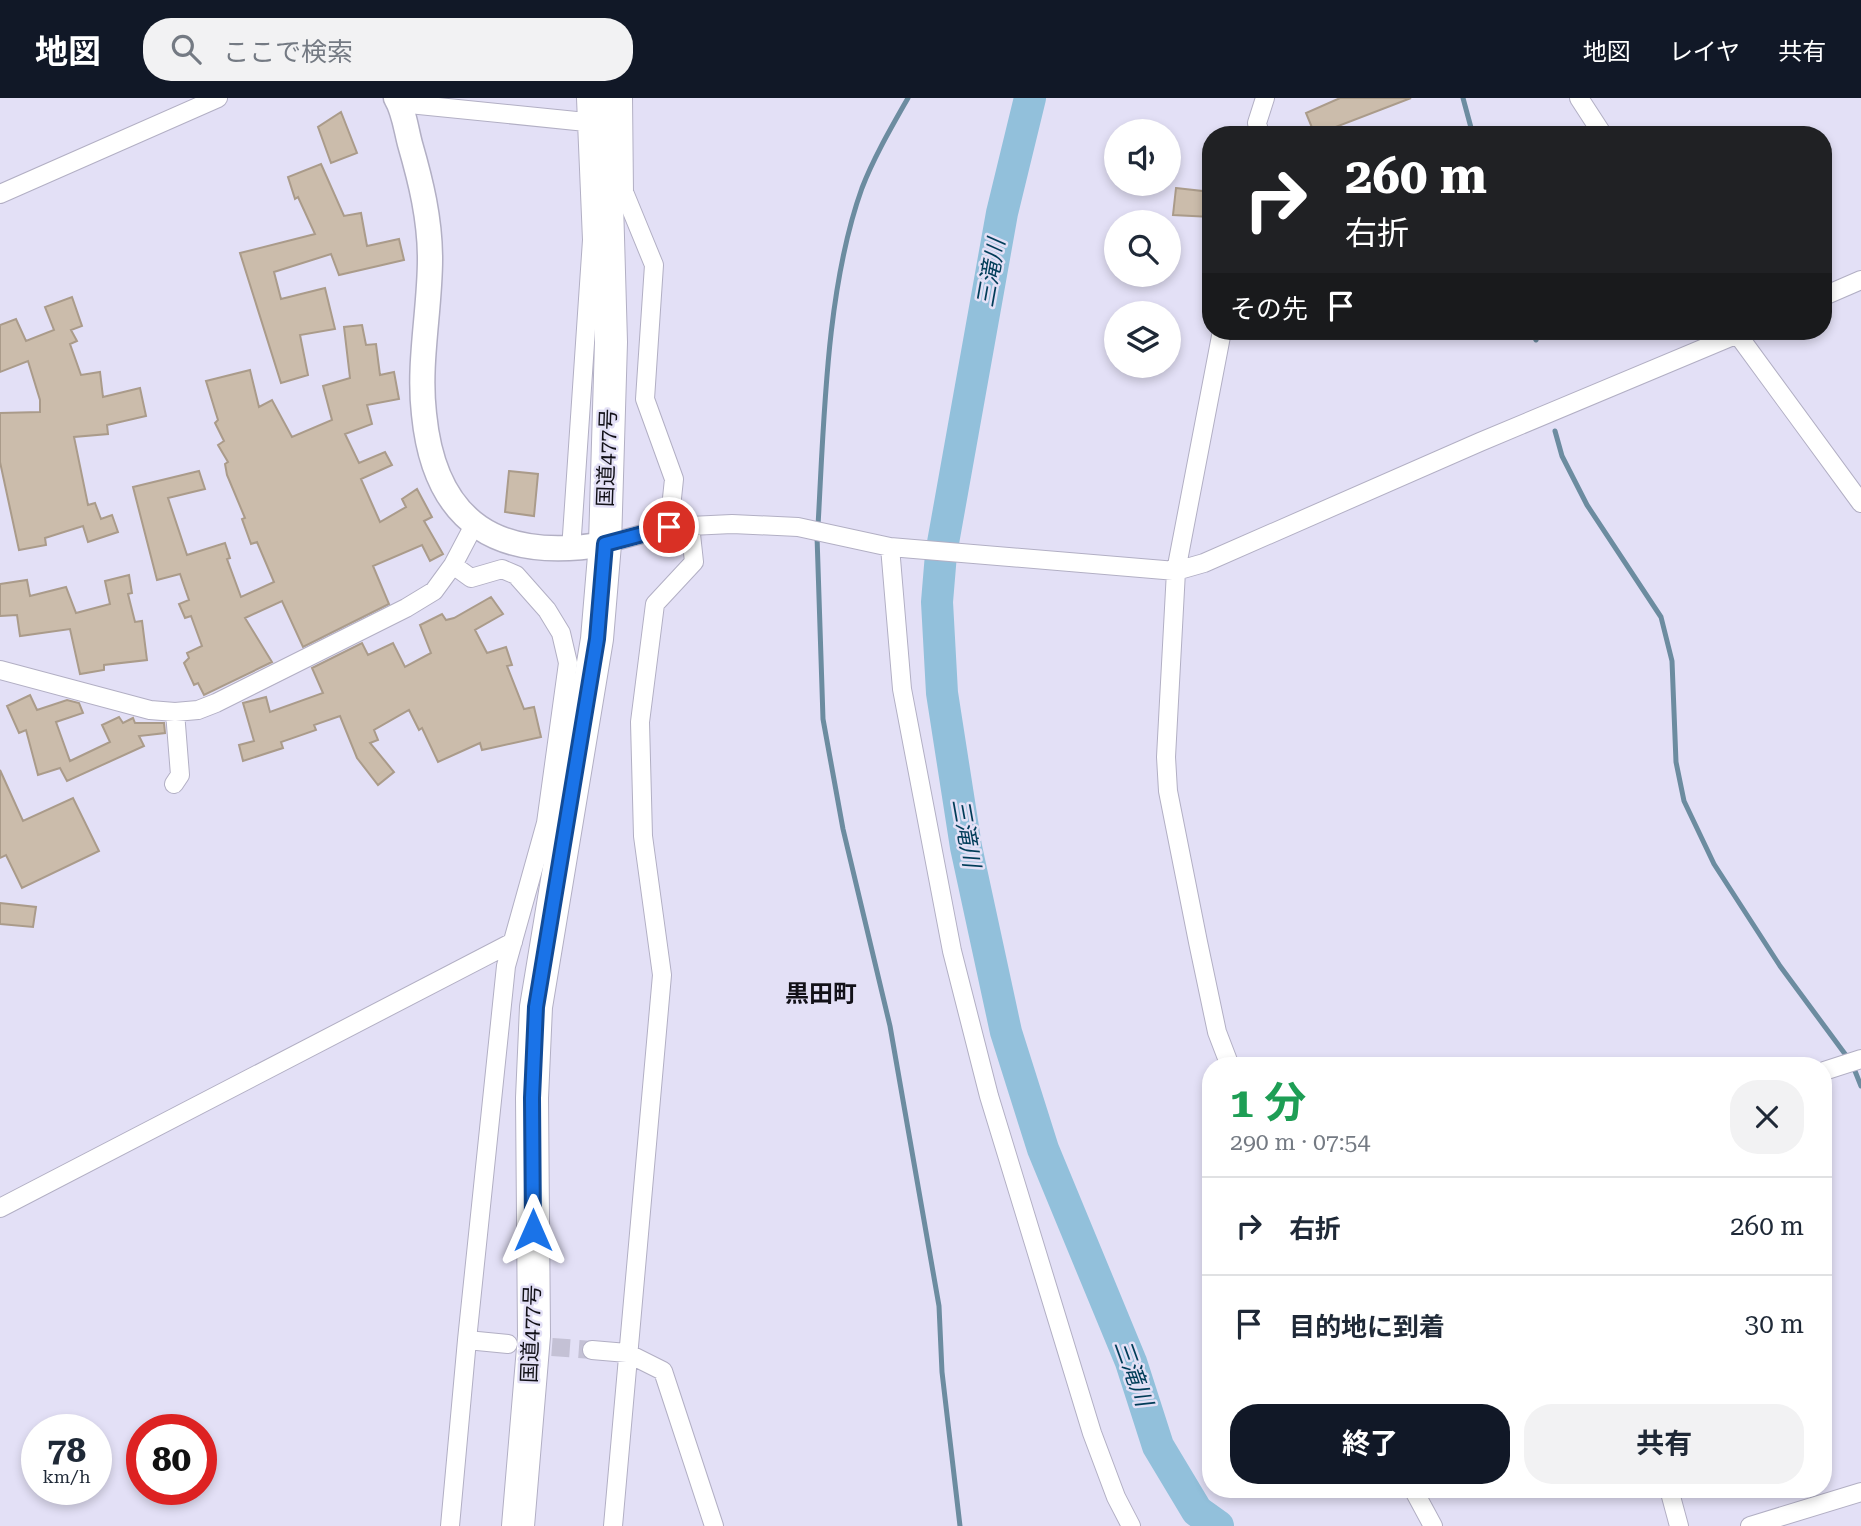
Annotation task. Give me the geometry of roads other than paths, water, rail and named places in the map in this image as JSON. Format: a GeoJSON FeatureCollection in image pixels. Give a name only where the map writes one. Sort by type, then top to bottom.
{"type":"FeatureCollection","features":[{"type":"Feature","properties":{"kind":"highway","name":"国道477号"},"geometry":{"type":"LineString","coordinates":[[518,1526],[534,1336],[532,1098],[536,1007],[597,639],[605,544],[611,342],[595,110]]}},
{"type":"Feature","properties":{"kind":"street"},"geometry":{"type":"LineString","coordinates":[[0,194],[218,98]]}},
{"type":"Feature","properties":{"kind":"street"},"geometry":{"type":"LineString","coordinates":[[571,550],[592,240],[595,110],[586,98]]}},
{"type":"Feature","properties":{"kind":"street"},"geometry":{"type":"LineString","coordinates":[[624,98],[624,192],[654,265],[645,399],[674,479],[669,527]]}},
{"type":"Feature","properties":{"kind":"street"},"geometry":{"type":"LineString","coordinates":[[1258,126],[1265,98]]}},
{"type":"Feature","properties":{"kind":"street"},"geometry":{"type":"LineString","coordinates":[[1579,98],[1598,126]]}},
{"type":"Feature","properties":{"kind":"street"},"geometry":{"type":"LineString","coordinates":[[595,110],[397,101],[426,208],[430,259],[424,414],[429,446],[443,485],[457,510],[473,527],[521,546],[571,550],[669,527],[690,525],[798,527],[893,547],[1026,557],[1134,570],[1176,571],[1204,563],[1720,340]]}},
{"type":"Feature","properties":{"kind":"street"},"geometry":{"type":"LineString","coordinates":[[1832,293],[1861,280]]}},
{"type":"Feature","properties":{"kind":"street"},"geometry":{"type":"LineString","coordinates":[[1220,340],[1176,571],[1166,757],[1168,791],[1217,1031],[1227,1057]]}},
{"type":"Feature","properties":{"kind":"street"},"geometry":{"type":"LineString","coordinates":[[1745,340],[1861,503]]}},
{"type":"Feature","properties":{"kind":"street"},"geometry":{"type":"LineString","coordinates":[[613,1526],[662,975],[643,836],[640,722],[655,604],[694,562],[690,525]]}},
{"type":"Feature","properties":{"kind":"street"},"geometry":{"type":"LineString","coordinates":[[0,670],[150,710],[198,710],[406,608],[434,591],[453,565],[473,527]]}},
{"type":"Feature","properties":{"kind":"street"},"geometry":{"type":"LineString","coordinates":[[893,547],[902,689],[952,951],[989,1096],[1093,1433],[1116,1497],[1131,1526]]}},
{"type":"Feature","properties":{"kind":"street"},"geometry":{"type":"LineString","coordinates":[[450,1526],[495,1047],[506,966],[546,823],[568,663],[561,633],[516,575],[502,569],[471,578],[453,565]]}},
{"type":"Feature","properties":{"kind":"street"},"geometry":{"type":"LineString","coordinates":[[174,784],[180,775],[175,712]]}},
{"type":"Feature","properties":{"kind":"street"},"geometry":{"type":"LineString","coordinates":[[0,1208],[513,943]]}},
{"type":"Feature","properties":{"kind":"street"},"geometry":{"type":"LineString","coordinates":[[1832,1067],[1854,1060]]}},
{"type":"Feature","properties":{"kind":"street"},"geometry":{"type":"LineString","coordinates":[[467,1340],[508,1344]]}},
{"type":"Feature","properties":{"kind":"street"},"geometry":{"type":"LineString","coordinates":[[592,1350],[627,1353],[663,1371],[714,1526]]}},
{"type":"Feature","properties":{"kind":"street"},"geometry":{"type":"LineString","coordinates":[[1750,1526],[1861,1492]]}},
{"type":"Feature","properties":{"kind":"street"},"geometry":{"type":"LineString","coordinates":[[1418,1498],[1433,1526]]}},
{"type":"Feature","properties":{"kind":"street"},"geometry":{"type":"LineString","coordinates":[[1671,1498],[1679,1526]]}},
{"type":"Feature","properties":{"kind":"waterway"},"geometry":{"type":"LineString","coordinates":[[818,526],[825,399],[841,268],[862,188],[877,154],[908,98]]}},
{"type":"Feature","properties":{"kind":"waterway","name":"三滝川"},"geometry":{"type":"LineString","coordinates":[[1030,98],[1002,213],[941,554],[937,602],[942,693],[966,847],[1006,1032],[1043,1149],[1131,1362],[1158,1446],[1197,1511],[1218,1526]]}},
{"type":"Feature","properties":{"kind":"waterway"},"geometry":{"type":"LineString","coordinates":[[1463,98],[1471,126]]}},
{"type":"Feature","properties":{"kind":"waterway"},"geometry":{"type":"LineString","coordinates":[[1555,431],[1562,456],[1587,505],[1661,617],[1672,661],[1676,762],[1684,801],[1714,864],[1780,966],[1848,1058]]}},
{"type":"Feature","properties":{"kind":"waterway"},"geometry":{"type":"LineString","coordinates":[[817,536],[823,719],[843,829],[890,1026],[939,1306],[942,1372],[960,1526]]}},
{"type":"Feature","properties":{"kind":"waterway"},"geometry":{"type":"LineString","coordinates":[[1853,1066],[1861,1086]]}},
{"type":"Feature","properties":{"kind":"tunnel"},"geometry":{"type":"LineString","coordinates":[[525,1345],[592,1350]]}},
{"type":"Feature","properties":{"kind":"district","name":"黒田町"},"geometry":{"type":"Point","coordinates":[821,994]}}]}
